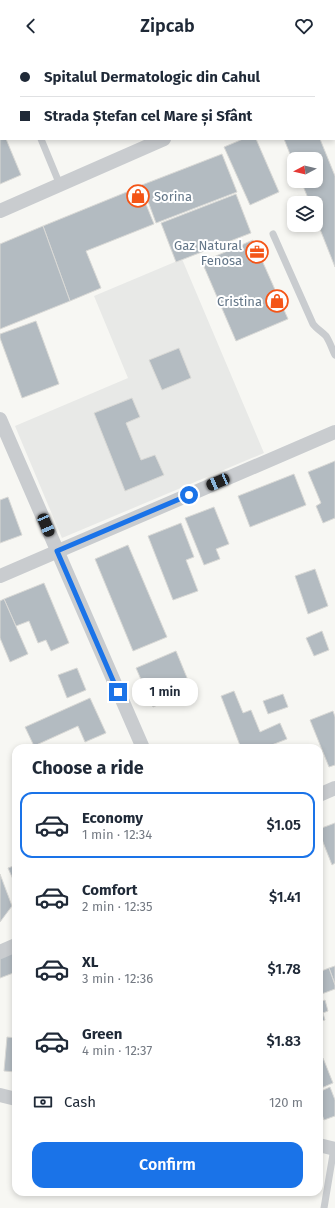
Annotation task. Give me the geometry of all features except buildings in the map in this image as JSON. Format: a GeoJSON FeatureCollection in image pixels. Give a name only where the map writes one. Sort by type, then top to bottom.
{"type":"FeatureCollection","features":[{"type":"Feature","properties":{"kind":"street"},"geometry":{"type":"LineString","coordinates":[[0,211],[162,140]]}},
{"type":"Feature","properties":{"kind":"street"},"geometry":{"type":"LineString","coordinates":[[0,419],[141,744]]}},
{"type":"Feature","properties":{"kind":"street"},"geometry":{"type":"LineString","coordinates":[[0,576],[335,432]]}},
{"type":"Feature","properties":{"kind":"street"},"geometry":{"type":"LineString","coordinates":[[323,793],[335,788]]}},
{"type":"Feature","properties":{"kind":"street"},"geometry":{"type":"LineString","coordinates":[[0,952],[12,947]]}},
{"type":"Feature","properties":{"kind":"street"},"geometry":{"type":"LineString","coordinates":[[0,1095],[12,1098]]}},
{"type":"Feature","properties":{"kind":"street"},"geometry":{"type":"LineString","coordinates":[[323,1146],[335,1148]]}},
{"type":"Feature","properties":{"kind":"lane"},"geometry":{"type":"LineString","coordinates":[[41,140],[60,185]]}},
{"type":"Feature","properties":{"kind":"lane"},"geometry":{"type":"LineString","coordinates":[[274,234],[314,324],[318,330],[332,337],[335,355]]}},
{"type":"Feature","properties":{"kind":"lane"},"geometry":{"type":"LineString","coordinates":[[324,1208],[335,1148]]}},
{"type":"Feature","properties":{"kind":"shaded area"},"geometry":{"type":"Polygon","coordinates":[[[182,259],[264,453],[62,538],[15,426],[128,378],[94,296],[182,259]]]}},
{"type":"Feature","properties":{"kind":"place","name":"Sorina"},"geometry":{"type":"Point","coordinates":[138,196]}},
{"type":"Feature","properties":{"kind":"place","name":"Gaz Natural Fenosa"},"geometry":{"type":"Point","coordinates":[257,252]}},
{"type":"Feature","properties":{"kind":"place","name":"Cristina"},"geometry":{"type":"Point","coordinates":[277,301]}},
{"type":"Feature","properties":{"kind":"route"},"geometry":{"type":"LineString","coordinates":[[118,692],[57,551],[189,495]]}}]}
